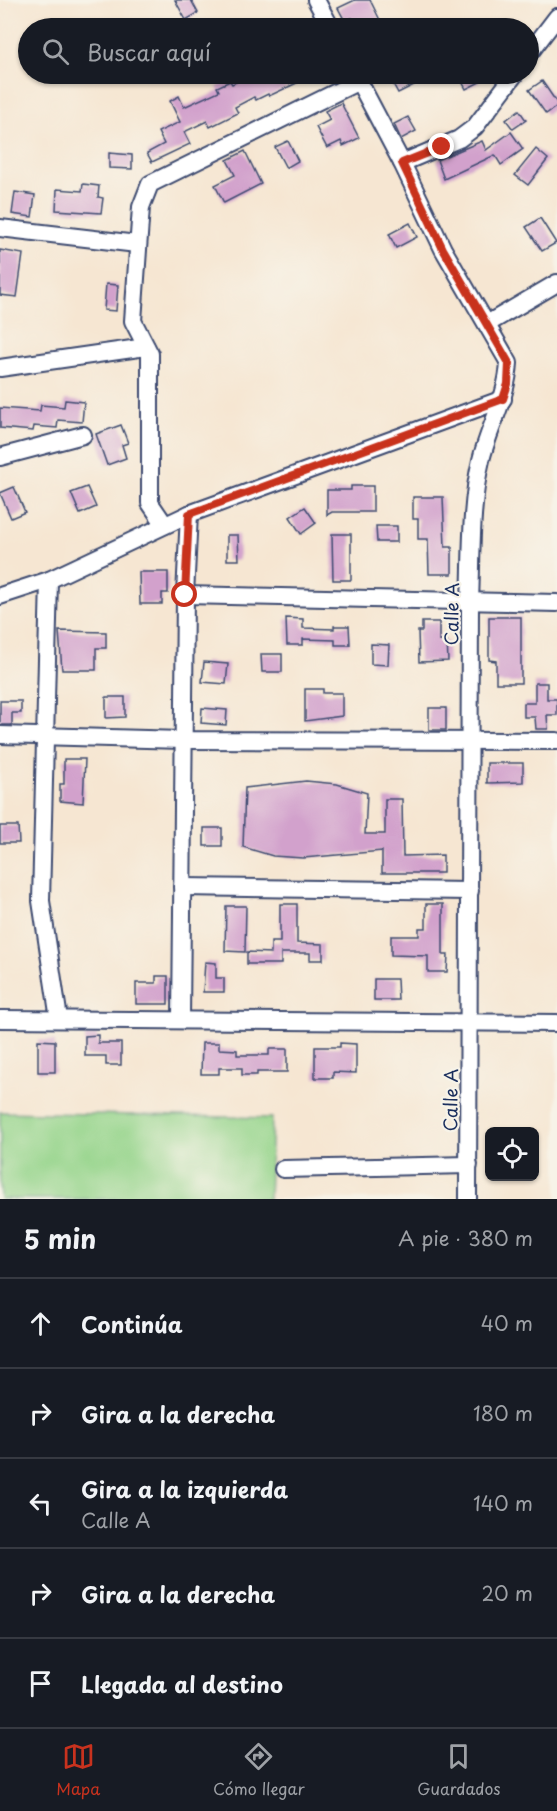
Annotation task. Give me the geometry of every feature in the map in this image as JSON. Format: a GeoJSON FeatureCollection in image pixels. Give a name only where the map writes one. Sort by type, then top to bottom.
{"type":"FeatureCollection","features":[{"type":"Feature","properties":{"kind":"street"},"geometry":{"type":"LineString","coordinates":[[316,0],[326,18]]}},
{"type":"Feature","properties":{"kind":"street"},"geometry":{"type":"LineString","coordinates":[[539,41],[557,17]]}},
{"type":"Feature","properties":{"kind":"street"},"geometry":{"type":"LineString","coordinates":[[165,525],[150,503],[150,354],[133,321],[141,207],[150,184],[343,84]]}},
{"type":"Feature","properties":{"kind":"street","name":"Calle A"},"geometry":{"type":"LineString","coordinates":[[361,84],[443,249],[509,363],[508,384],[482,457],[477,483],[470,602],[468,1199]]}},
{"type":"Feature","properties":{"kind":"street"},"geometry":{"type":"LineString","coordinates":[[402,163],[459,139],[475,127],[507,84]]}},
{"type":"Feature","properties":{"kind":"street"},"geometry":{"type":"LineString","coordinates":[[0,228],[137,244]]}},
{"type":"Feature","properties":{"kind":"street"},"geometry":{"type":"LineString","coordinates":[[487,324],[557,283]]}},
{"type":"Feature","properties":{"kind":"street"},"geometry":{"type":"LineString","coordinates":[[0,368],[146,346]]}},
{"type":"Feature","properties":{"kind":"street"},"geometry":{"type":"LineString","coordinates":[[0,596],[48,580],[189,514],[503,399]]}},
{"type":"Feature","properties":{"kind":"street"},"geometry":{"type":"LineString","coordinates":[[0,457],[83,435]]}},
{"type":"Feature","properties":{"kind":"street"},"geometry":{"type":"LineString","coordinates":[[181,1020],[185,595],[189,514]]}},
{"type":"Feature","properties":{"kind":"street"},"geometry":{"type":"LineString","coordinates":[[48,580],[41,901],[59,1019]]}},
{"type":"Feature","properties":{"kind":"street"},"geometry":{"type":"LineString","coordinates":[[185,595],[557,603]]}},
{"type":"Feature","properties":{"kind":"street"},"geometry":{"type":"LineString","coordinates":[[0,735],[183,740],[557,741]]}},
{"type":"Feature","properties":{"kind":"street"},"geometry":{"type":"LineString","coordinates":[[182,887],[470,891]]}},
{"type":"Feature","properties":{"kind":"street"},"geometry":{"type":"LineString","coordinates":[[0,1018],[557,1023]]}},
{"type":"Feature","properties":{"kind":"street"},"geometry":{"type":"LineString","coordinates":[[283,1169],[469,1165]]}},
{"type":"Feature","properties":{"kind":"green space"},"geometry":{"type":"Polygon","coordinates":[[[0,1112],[272,1118],[269,1199],[0,1199],[0,1112]]]}},
{"type":"Feature","properties":{"kind":"building"},"geometry":{"type":"Polygon","coordinates":[[[175,0],[191,0],[198,13],[185,18],[175,0]]]}},
{"type":"Feature","properties":{"kind":"building"},"geometry":{"type":"Polygon","coordinates":[[[355,0],[370,0],[379,18],[343,18],[338,8],[355,0]]]}},
{"type":"Feature","properties":{"kind":"building"},"geometry":{"type":"Polygon","coordinates":[[[542,81],[557,103],[557,106],[546,114],[529,90],[542,81]]]}},
{"type":"Feature","properties":{"kind":"building"},"geometry":{"type":"Polygon","coordinates":[[[224,84],[295,84],[269,96],[268,94],[256,100],[254,97],[235,107],[238,113],[210,127],[207,121],[184,132],[190,144],[152,162],[147,153],[164,144],[158,132],[180,122],[170,101],[179,96],[184,107],[219,91],[217,87],[224,84]]]}},
{"type":"Feature","properties":{"kind":"building"},"geometry":{"type":"Polygon","coordinates":[[[393,84],[416,84],[398,93],[393,84]]]}},
{"type":"Feature","properties":{"kind":"building"},"geometry":{"type":"Polygon","coordinates":[[[463,84],[476,84],[466,89],[463,84]]]}},
{"type":"Feature","properties":{"kind":"building"},"geometry":{"type":"Polygon","coordinates":[[[341,103],[359,138],[343,146],[341,141],[327,148],[316,127],[330,120],[325,111],[341,103]]]}},
{"type":"Feature","properties":{"kind":"building"},"geometry":{"type":"Polygon","coordinates":[[[519,110],[526,120],[513,129],[506,120],[519,110]]]}},
{"type":"Feature","properties":{"kind":"building"},"geometry":{"type":"Polygon","coordinates":[[[408,117],[416,131],[401,139],[394,124],[408,117]]]}},
{"type":"Feature","properties":{"kind":"building"},"geometry":{"type":"Polygon","coordinates":[[[511,132],[523,149],[501,165],[495,155],[444,179],[437,160],[482,141],[486,150],[511,132]]]}},
{"type":"Feature","properties":{"kind":"building"},"geometry":{"type":"Polygon","coordinates":[[[288,141],[298,161],[286,168],[275,147],[288,141]]]}},
{"type":"Feature","properties":{"kind":"building"},"geometry":{"type":"Polygon","coordinates":[[[536,149],[548,159],[528,185],[515,175],[536,149]]]}},
{"type":"Feature","properties":{"kind":"building"},"geometry":{"type":"Polygon","coordinates":[[[245,151],[261,184],[224,203],[215,185],[235,175],[227,160],[245,151]]]}},
{"type":"Feature","properties":{"kind":"building"},"geometry":{"type":"Polygon","coordinates":[[[109,153],[132,155],[132,169],[109,168],[109,153]]]}},
{"type":"Feature","properties":{"kind":"building"},"geometry":{"type":"Polygon","coordinates":[[[83,184],[99,186],[98,197],[103,198],[101,213],[56,210],[57,189],[82,191],[83,184]]]}},
{"type":"Feature","properties":{"kind":"building"},"geometry":{"type":"Polygon","coordinates":[[[15,192],[35,195],[32,217],[12,214],[15,192]]]}},
{"type":"Feature","properties":{"kind":"building"},"geometry":{"type":"Polygon","coordinates":[[[540,218],[556,243],[542,251],[526,227],[540,218]]]}},
{"type":"Feature","properties":{"kind":"building"},"geometry":{"type":"Polygon","coordinates":[[[410,223],[417,237],[396,248],[389,234],[410,223]]]}},
{"type":"Feature","properties":{"kind":"building"},"geometry":{"type":"Polygon","coordinates":[[[0,250],[23,254],[17,297],[0,295],[0,250]]]}},
{"type":"Feature","properties":{"kind":"building"},"geometry":{"type":"Polygon","coordinates":[[[106,284],[118,285],[116,311],[104,310],[106,284]]]}},
{"type":"Feature","properties":{"kind":"building"},"geometry":{"type":"Polygon","coordinates":[[[65,400],[84,402],[82,422],[58,420],[57,428],[34,426],[33,431],[0,428],[0,408],[40,411],[41,405],[64,407],[65,400]]]}},
{"type":"Feature","properties":{"kind":"building"},"geometry":{"type":"Polygon","coordinates":[[[121,425],[128,443],[122,445],[126,458],[107,465],[96,434],[121,425]]]}},
{"type":"Feature","properties":{"kind":"building"},"geometry":{"type":"Polygon","coordinates":[[[351,486],[373,486],[373,512],[332,512],[327,515],[327,490],[351,490],[351,486]]]}},
{"type":"Feature","properties":{"kind":"building"},"geometry":{"type":"Polygon","coordinates":[[[14,487],[25,512],[11,518],[0,493],[14,487]]]}},
{"type":"Feature","properties":{"kind":"building"},"geometry":{"type":"Polygon","coordinates":[[[87,487],[96,507],[80,514],[71,493],[87,487]]]}},
{"type":"Feature","properties":{"kind":"building"},"geometry":{"type":"Polygon","coordinates":[[[413,497],[443,497],[445,547],[452,547],[452,574],[429,574],[428,539],[418,539],[418,519],[413,519],[413,497]]]}},
{"type":"Feature","properties":{"kind":"building"},"geometry":{"type":"Polygon","coordinates":[[[305,507],[316,523],[301,534],[290,517],[305,507]]]}},
{"type":"Feature","properties":{"kind":"building"},"geometry":{"type":"Polygon","coordinates":[[[376,526],[397,526],[397,542],[377,542],[376,526]]]}},
{"type":"Feature","properties":{"kind":"building"},"geometry":{"type":"Polygon","coordinates":[[[332,534],[351,534],[351,580],[333,580],[332,534]]]}},
{"type":"Feature","properties":{"kind":"building"},"geometry":{"type":"Polygon","coordinates":[[[227,535],[238,535],[239,560],[227,560],[227,535]]]}},
{"type":"Feature","properties":{"kind":"building"},"geometry":{"type":"Polygon","coordinates":[[[139,572],[168,572],[168,593],[162,593],[162,604],[140,604],[139,572]]]}},
{"type":"Feature","properties":{"kind":"building"},"geometry":{"type":"Polygon","coordinates":[[[489,617],[521,617],[521,683],[496,683],[496,661],[489,660],[489,617]]]}},
{"type":"Feature","properties":{"kind":"building"},"geometry":{"type":"Polygon","coordinates":[[[286,618],[303,619],[303,628],[334,629],[334,626],[349,626],[350,645],[335,645],[335,640],[303,639],[303,645],[287,645],[286,618]]]}},
{"type":"Feature","properties":{"kind":"building"},"geometry":{"type":"Polygon","coordinates":[[[422,622],[439,622],[439,641],[447,641],[448,661],[419,662],[418,631],[422,631],[422,622]]]}},
{"type":"Feature","properties":{"kind":"building"},"geometry":{"type":"Polygon","coordinates":[[[59,631],[106,632],[106,648],[96,648],[96,670],[62,670],[59,631]]]}},
{"type":"Feature","properties":{"kind":"building"},"geometry":{"type":"Polygon","coordinates":[[[371,644],[389,645],[388,665],[371,664],[371,644]]]}},
{"type":"Feature","properties":{"kind":"building"},"geometry":{"type":"Polygon","coordinates":[[[261,654],[282,654],[282,672],[262,672],[261,654]]]}},
{"type":"Feature","properties":{"kind":"building"},"geometry":{"type":"Polygon","coordinates":[[[204,662],[228,664],[226,684],[202,682],[204,662]]]}},
{"type":"Feature","properties":{"kind":"building"},"geometry":{"type":"Polygon","coordinates":[[[535,683],[547,683],[547,699],[557,699],[557,715],[547,715],[548,729],[536,729],[535,717],[524,717],[524,703],[535,703],[535,683]]]}},
{"type":"Feature","properties":{"kind":"building"},"geometry":{"type":"Polygon","coordinates":[[[305,689],[323,689],[323,693],[342,693],[342,716],[305,721],[305,689]]]}},
{"type":"Feature","properties":{"kind":"building"},"geometry":{"type":"Polygon","coordinates":[[[106,697],[125,697],[125,717],[106,718],[106,697]]]}},
{"type":"Feature","properties":{"kind":"building"},"geometry":{"type":"Polygon","coordinates":[[[0,701],[21,701],[21,713],[12,713],[12,725],[0,725],[0,701]]]}},
{"type":"Feature","properties":{"kind":"building"},"geometry":{"type":"Polygon","coordinates":[[[202,708],[227,710],[226,725],[201,723],[202,708]]]}},
{"type":"Feature","properties":{"kind":"building"},"geometry":{"type":"Polygon","coordinates":[[[429,708],[446,708],[446,730],[429,730],[429,708]]]}},
{"type":"Feature","properties":{"kind":"building"},"geometry":{"type":"Polygon","coordinates":[[[64,759],[85,759],[83,803],[60,801],[60,784],[64,784],[64,759]]]}},
{"type":"Feature","properties":{"kind":"building"},"geometry":{"type":"Polygon","coordinates":[[[487,763],[523,763],[523,782],[487,783],[487,763]]]}},
{"type":"Feature","properties":{"kind":"building"},"geometry":{"type":"Polygon","coordinates":[[[306,781],[337,784],[367,793],[365,834],[385,834],[385,799],[402,799],[403,856],[443,855],[443,873],[382,873],[382,851],[303,858],[273,856],[243,847],[245,788],[306,781]]]}},
{"type":"Feature","properties":{"kind":"building"},"geometry":{"type":"Polygon","coordinates":[[[0,826],[18,826],[19,843],[0,843],[0,826]]]}},
{"type":"Feature","properties":{"kind":"building"},"geometry":{"type":"Polygon","coordinates":[[[204,828],[222,828],[222,846],[204,846],[204,828]]]}},
{"type":"Feature","properties":{"kind":"building"},"geometry":{"type":"Polygon","coordinates":[[[280,904],[297,904],[297,943],[323,944],[323,960],[310,960],[310,953],[281,953],[281,964],[247,964],[247,952],[271,953],[271,942],[280,942],[280,904]]]}},
{"type":"Feature","properties":{"kind":"building"},"geometry":{"type":"Polygon","coordinates":[[[426,904],[443,904],[443,955],[448,955],[447,972],[428,972],[428,956],[391,955],[391,936],[419,936],[419,928],[426,928],[426,904]]]}},
{"type":"Feature","properties":{"kind":"building"},"geometry":{"type":"Polygon","coordinates":[[[226,906],[246,906],[245,952],[225,951],[226,906]]]}},
{"type":"Feature","properties":{"kind":"building"},"geometry":{"type":"Polygon","coordinates":[[[205,962],[216,963],[216,978],[224,978],[224,992],[203,992],[205,962]]]}},
{"type":"Feature","properties":{"kind":"building"},"geometry":{"type":"Polygon","coordinates":[[[156,976],[168,976],[168,1004],[136,1004],[136,983],[156,983],[156,976]]]}},
{"type":"Feature","properties":{"kind":"building"},"geometry":{"type":"Polygon","coordinates":[[[374,979],[397,979],[398,1000],[374,1000],[374,979]]]}},
{"type":"Feature","properties":{"kind":"building"},"geometry":{"type":"Polygon","coordinates":[[[98,1035],[98,1043],[121,1043],[121,1065],[106,1065],[106,1056],[85,1056],[85,1036],[98,1035]]]}},
{"type":"Feature","properties":{"kind":"building"},"geometry":{"type":"Polygon","coordinates":[[[38,1040],[55,1041],[55,1072],[38,1072],[38,1040]]]}},
{"type":"Feature","properties":{"kind":"building"},"geometry":{"type":"Polygon","coordinates":[[[202,1043],[219,1043],[219,1049],[237,1050],[237,1055],[269,1055],[269,1049],[287,1049],[287,1072],[257,1072],[257,1075],[242,1075],[242,1068],[219,1068],[219,1074],[201,1074],[202,1043]]]}},
{"type":"Feature","properties":{"kind":"building"},"geometry":{"type":"Polygon","coordinates":[[[340,1043],[356,1044],[356,1073],[333,1072],[333,1078],[315,1078],[315,1047],[340,1047],[340,1043]]]}},
{"type":"Feature","properties":{"kind":"route"},"geometry":{"type":"LineString","coordinates":[[185,595],[189,514],[503,399],[508,384],[509,363],[443,249],[402,163],[442,147]]}}]}
